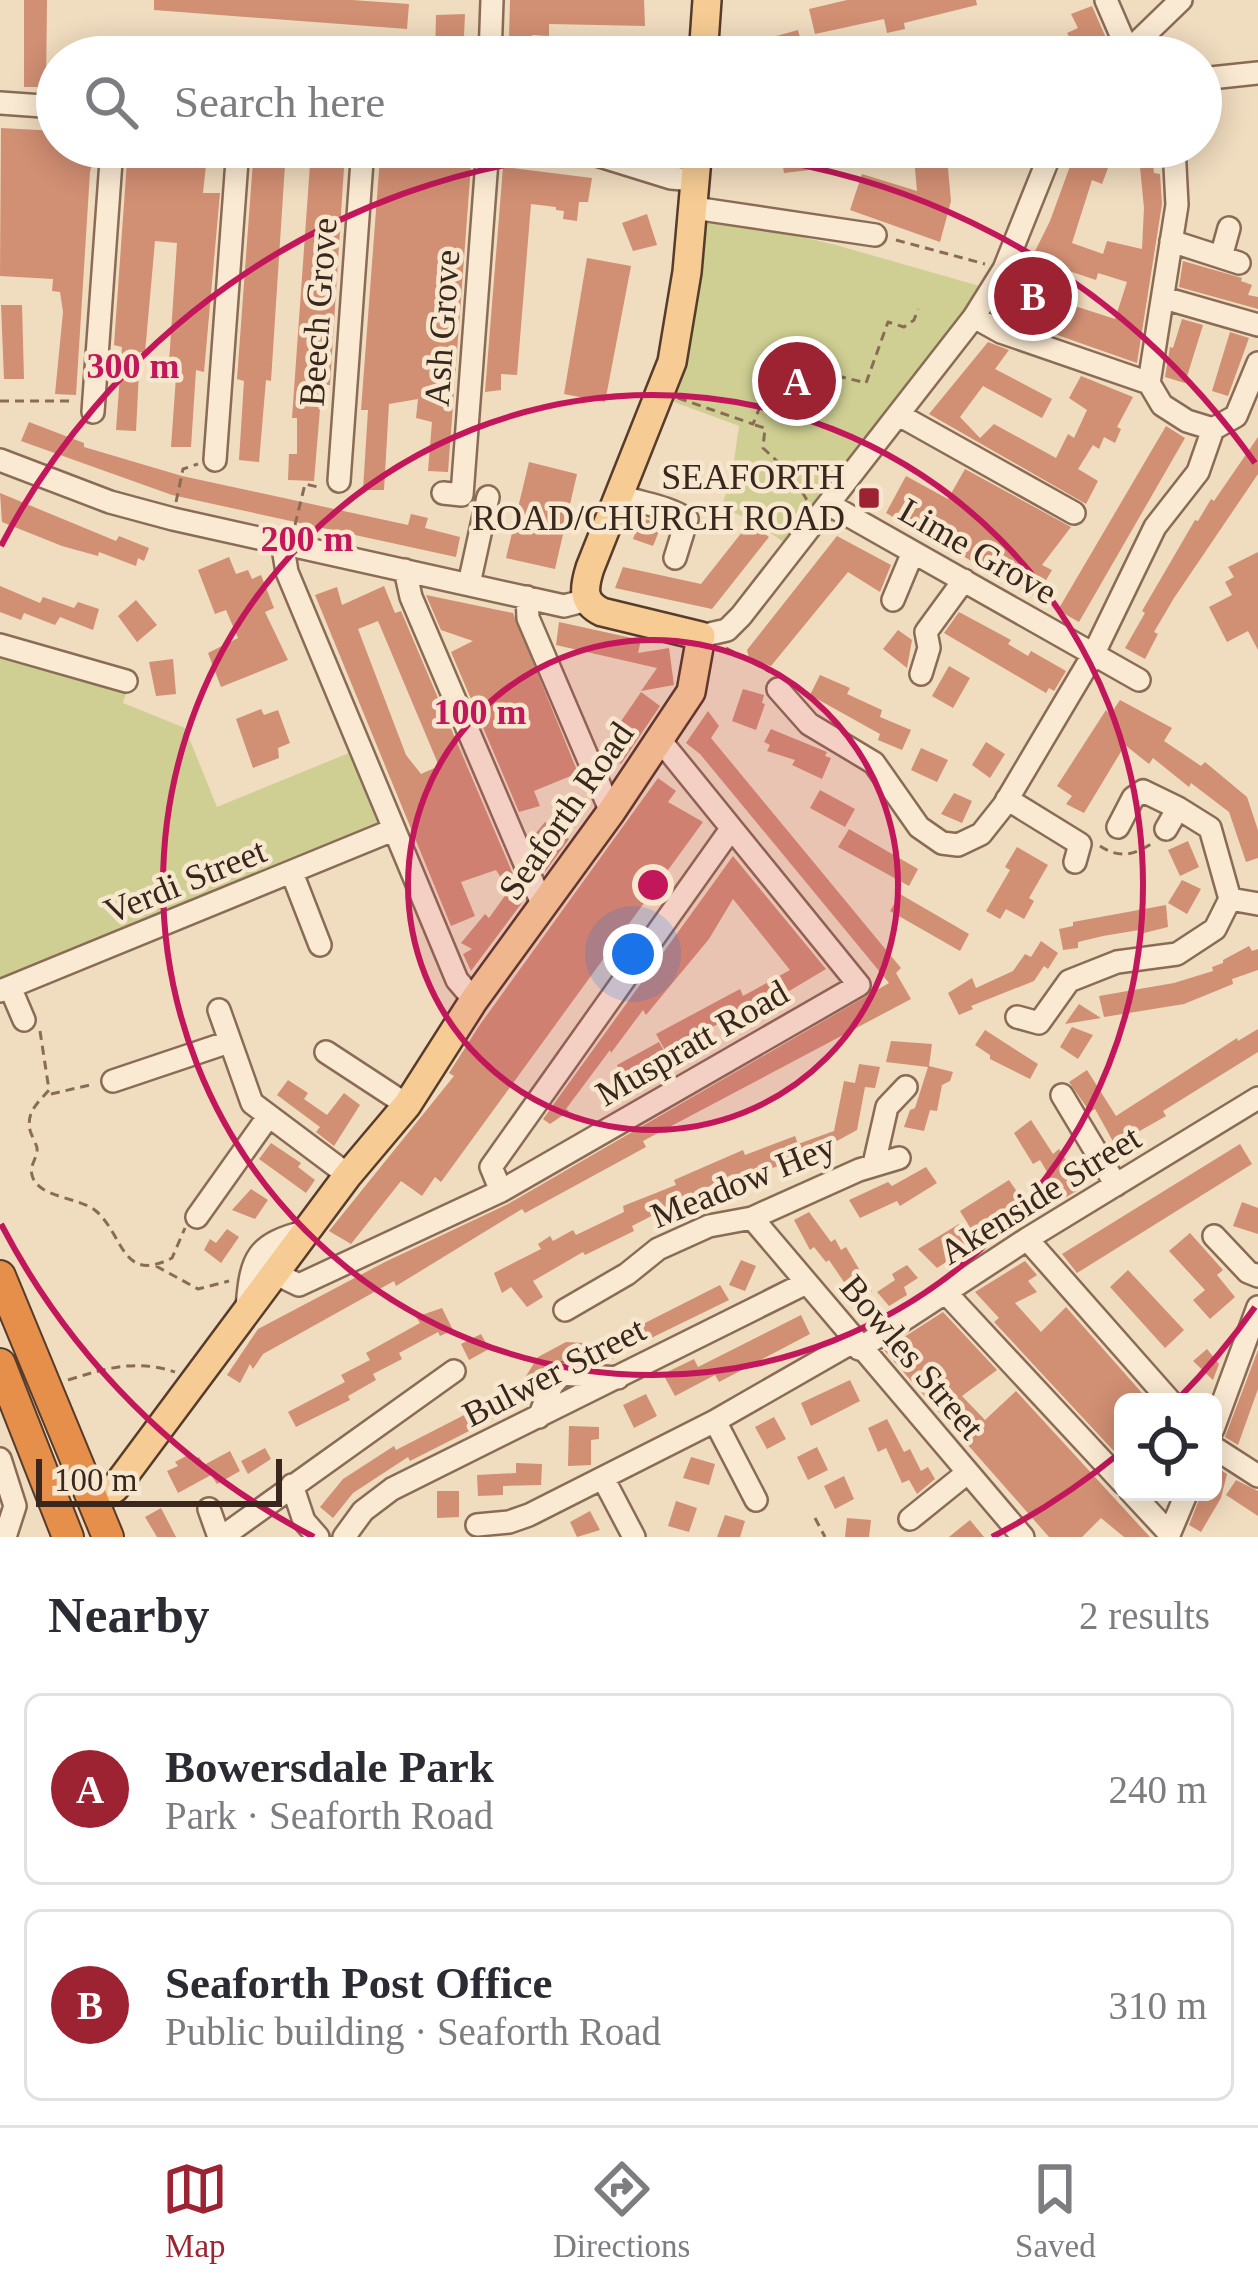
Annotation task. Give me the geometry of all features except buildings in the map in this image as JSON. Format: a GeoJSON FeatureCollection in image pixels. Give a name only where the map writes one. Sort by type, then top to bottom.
{"type":"FeatureCollection","features":[{"type":"Feature","properties":{"kind":"highway"},"geometry":{"type":"LineString","coordinates":[[0,1276],[108,1537]]}},
{"type":"Feature","properties":{"kind":"highway"},"geometry":{"type":"LineString","coordinates":[[0,1364],[68,1537]]}},
{"type":"Feature","properties":{"kind":"main road"},"geometry":{"type":"LineString","coordinates":[[705,36],[707,0]]}},
{"type":"Feature","properties":{"kind":"main road"},"geometry":{"type":"LineString","coordinates":[[696,168],[672,362],[585,586],[587,600],[611,615],[705,636]]}},
{"type":"Feature","properties":{"kind":"main road","name":"Seaforth Road"},"geometry":{"type":"LineString","coordinates":[[93,1502],[116,1489],[247,1308],[263,1275],[307,1231],[407,1105],[474,1000],[660,740],[694,684],[705,636]]}},
{"type":"Feature","properties":{"kind":"street"},"geometry":{"type":"LineString","coordinates":[[491,36],[492,0]]}},
{"type":"Feature","properties":{"kind":"street"},"geometry":{"type":"LineString","coordinates":[[1106,0],[1125,36]]}},
{"type":"Feature","properties":{"kind":"street"},"geometry":{"type":"LineString","coordinates":[[1143,36],[1180,0]]}},
{"type":"Feature","properties":{"kind":"street"},"geometry":{"type":"LineString","coordinates":[[1222,77],[1258,73]]}},
{"type":"Feature","properties":{"kind":"street"},"geometry":{"type":"LineString","coordinates":[[0,103],[36,106]]}},
{"type":"Feature","properties":{"kind":"street"},"geometry":{"type":"LineString","coordinates":[[92,410],[110,168]]}},
{"type":"Feature","properties":{"kind":"street"},"geometry":{"type":"LineString","coordinates":[[215,460],[236,168]]}},
{"type":"Feature","properties":{"kind":"street","name":"Beech Grove"},"geometry":{"type":"LineString","coordinates":[[339,481],[361,168]]}},
{"type":"Feature","properties":{"kind":"street","name":"Ash Grove"},"geometry":{"type":"LineString","coordinates":[[443,493],[462,495],[486,168]]}},
{"type":"Feature","properties":{"kind":"street"},"geometry":{"type":"LineString","coordinates":[[638,168],[670,178],[694,194],[875,235]]}},
{"type":"Feature","properties":{"kind":"street"},"geometry":{"type":"LineString","coordinates":[[705,636],[734,624],[974,317],[1004,269],[1044,168]]}},
{"type":"Feature","properties":{"kind":"street"},"geometry":{"type":"LineString","coordinates":[[1175,168],[1177,206],[1149,382],[1162,405],[1186,421],[1213,429]]}},
{"type":"Feature","properties":{"kind":"street"},"geometry":{"type":"LineString","coordinates":[[1171,241],[1230,260],[1229,228]]}},
{"type":"Feature","properties":{"kind":"street"},"geometry":{"type":"LineString","coordinates":[[1164,298],[1258,325]]}},
{"type":"Feature","properties":{"kind":"street"},"geometry":{"type":"LineString","coordinates":[[974,317],[1001,332],[1149,382]]}},
{"type":"Feature","properties":{"kind":"street"},"geometry":{"type":"LineString","coordinates":[[778,689],[809,724],[874,763],[919,827],[942,843],[958,844],[981,834],[1093,655],[1155,527],[1198,472],[1213,429],[1236,416],[1258,363]]}},
{"type":"Feature","properties":{"kind":"street"},"geometry":{"type":"LineString","coordinates":[[899,415],[1073,513]]}},
{"type":"Feature","properties":{"kind":"street"},"geometry":{"type":"LineString","coordinates":[[0,460],[110,502],[172,519],[564,606],[587,600]]}},
{"type":"Feature","properties":{"kind":"street"},"geometry":{"type":"LineString","coordinates":[[618,494],[641,504],[666,506],[687,519],[675,557]]}},
{"type":"Feature","properties":{"kind":"street"},"geometry":{"type":"LineString","coordinates":[[469,584],[488,496]]}},
{"type":"Feature","properties":{"kind":"street","name":"Lime Grove"},"geometry":{"type":"LineString","coordinates":[[830,505],[1139,680]]}},
{"type":"Feature","properties":{"kind":"street"},"geometry":{"type":"LineString","coordinates":[[286,543],[287,572],[457,980],[474,1000]]}},
{"type":"Feature","properties":{"kind":"street"},"geometry":{"type":"LineString","coordinates":[[893,600],[913,552]]}},
{"type":"Feature","properties":{"kind":"street"},"geometry":{"type":"LineString","coordinates":[[405,570],[411,597],[543,906]]}},
{"type":"Feature","properties":{"kind":"street"},"geometry":{"type":"LineString","coordinates":[[921,674],[929,648],[926,632],[964,580]]}},
{"type":"Feature","properties":{"kind":"street"},"geometry":{"type":"LineString","coordinates":[[526,597],[528,617],[611,812]]}},
{"type":"Feature","properties":{"kind":"street"},"geometry":{"type":"LineString","coordinates":[[0,645],[116,678],[111,649]]}},
{"type":"Feature","properties":{"kind":"street","name":"Muspratt Road"},"geometry":{"type":"LineString","coordinates":[[263,1275],[298,1285],[501,1191],[859,986],[660,740]]}},
{"type":"Feature","properties":{"kind":"street"},"geometry":{"type":"LineString","coordinates":[[1017,1017],[1039,1023],[1069,981],[1117,962],[1177,954],[1215,929],[1231,899],[1210,828],[1143,791],[1133,798],[1118,827]]}},
{"type":"Feature","properties":{"kind":"street"},"geometry":{"type":"LineString","coordinates":[[1007,799],[1079,844],[1075,862]]}},
{"type":"Feature","properties":{"kind":"street"},"geometry":{"type":"LineString","coordinates":[[1166,829],[1178,808]]}},
{"type":"Feature","properties":{"kind":"street"},"geometry":{"type":"LineString","coordinates":[[501,1191],[491,1167],[731,829]]}},
{"type":"Feature","properties":{"kind":"street","name":"Verdi Street"},"geometry":{"type":"LineString","coordinates":[[5,989],[394,830]]}},
{"type":"Feature","properties":{"kind":"street"},"geometry":{"type":"LineString","coordinates":[[292,873],[320,945]]}},
{"type":"Feature","properties":{"kind":"street"},"geometry":{"type":"LineString","coordinates":[[1231,899],[1258,904]]}},
{"type":"Feature","properties":{"kind":"street"},"geometry":{"type":"LineString","coordinates":[[5,989],[24,1020]]}},
{"type":"Feature","properties":{"kind":"street"},"geometry":{"type":"LineString","coordinates":[[219,1010],[249,1100],[348,1174]]}},
{"type":"Feature","properties":{"kind":"street"},"geometry":{"type":"LineString","coordinates":[[138,1101],[122,1078],[229,1042]]}},
{"type":"Feature","properties":{"kind":"street"},"geometry":{"type":"LineString","coordinates":[[326,1052],[407,1105]]}},
{"type":"Feature","properties":{"kind":"street","name":"Meadow Hey"},"geometry":{"type":"LineString","coordinates":[[874,1164],[887,1107],[906,1087]]}},
{"type":"Feature","properties":{"kind":"street"},"geometry":{"type":"LineString","coordinates":[[1062,1095],[1115,1185]]}},
{"type":"Feature","properties":{"kind":"street","name":"Akenside Street"},"geometry":{"type":"LineString","coordinates":[[492,1529],[603,1478],[856,1345],[1258,1098]]}},
{"type":"Feature","properties":{"kind":"street"},"geometry":{"type":"LineString","coordinates":[[194,1220],[268,1118]]}},
{"type":"Feature","properties":{"kind":"street","name":"Meadow Hey"},"geometry":{"type":"LineString","coordinates":[[571,1298],[627,1274],[658,1249],[709,1226],[752,1218],[874,1164],[899,1158]]}},
{"type":"Feature","properties":{"kind":"street","name":"Bowles Street"},"geometry":{"type":"LineString","coordinates":[[752,1218],[1023,1537]]}},
{"type":"Feature","properties":{"kind":"street"},"geometry":{"type":"LineString","coordinates":[[1214,1236],[1248,1272],[1258,1276]]}},
{"type":"Feature","properties":{"kind":"street"},"geometry":{"type":"LineString","coordinates":[[1027,1239],[1164,1393]]}},
{"type":"Feature","properties":{"kind":"street","name":"Bulwer Street"},"geometry":{"type":"LineString","coordinates":[[344,1537],[363,1511],[382,1496],[806,1283]]}},
{"type":"Feature","properties":{"kind":"street"},"geometry":{"type":"LineString","coordinates":[[946,1293],[1114,1473]]}},
{"type":"Feature","properties":{"kind":"street"},"geometry":{"type":"LineString","coordinates":[[1222,1408],[1252,1340],[1258,1306]]}},
{"type":"Feature","properties":{"kind":"street"},"geometry":{"type":"LineString","coordinates":[[209,1509],[220,1537],[440,1371]]}},
{"type":"Feature","properties":{"kind":"street"},"geometry":{"type":"LineString","coordinates":[[715,1421],[753,1474],[756,1500]]}},
{"type":"Feature","properties":{"kind":"street"},"geometry":{"type":"LineString","coordinates":[[1222,1453],[1258,1476]]}},
{"type":"Feature","properties":{"kind":"street"},"geometry":{"type":"LineString","coordinates":[[0,1459],[16,1506],[5,1537]]}},
{"type":"Feature","properties":{"kind":"street"},"geometry":{"type":"LineString","coordinates":[[910,1519],[968,1473]]}},
{"type":"Feature","properties":{"kind":"street"},"geometry":{"type":"LineString","coordinates":[[603,1478],[639,1533]]}},
{"type":"Feature","properties":{"kind":"street"},"geometry":{"type":"LineString","coordinates":[[292,1485],[304,1520],[318,1537]]}},
{"type":"Feature","properties":{"kind":"street"},"geometry":{"type":"LineString","coordinates":[[1139,1501],[1168,1535],[1183,1501]]}},
{"type":"Feature","properties":{"kind":"path"},"geometry":{"type":"LineString","coordinates":[[875,235],[1004,269]]}},
{"type":"Feature","properties":{"kind":"path"},"geometry":{"type":"LineString","coordinates":[[753,424],[777,365],[791,372],[798,369],[813,374],[814,370],[866,383],[888,322],[904,328],[918,310]]}},
{"type":"Feature","properties":{"kind":"path"},"geometry":{"type":"LineString","coordinates":[[659,394],[765,428],[763,448],[770,459],[783,464],[808,502],[791,525],[805,536]]}},
{"type":"Feature","properties":{"kind":"path"},"geometry":{"type":"LineString","coordinates":[[0,401],[92,410]]}},
{"type":"Feature","properties":{"kind":"path"},"geometry":{"type":"LineString","coordinates":[[172,519],[183,469],[215,460]]}},
{"type":"Feature","properties":{"kind":"path"},"geometry":{"type":"LineString","coordinates":[[286,543],[305,484],[321,487],[339,481]]}},
{"type":"Feature","properties":{"kind":"path"},"geometry":{"type":"LineString","coordinates":[[705,636],[769,670],[778,689]]}},
{"type":"Feature","properties":{"kind":"path"},"geometry":{"type":"LineString","coordinates":[[24,1020],[41,1032],[50,1093]]}},
{"type":"Feature","properties":{"kind":"path"},"geometry":{"type":"LineString","coordinates":[[80,1088],[50,1093],[37,1101],[29,1122],[37,1148],[31,1172],[34,1181],[49,1192],[85,1203],[104,1219],[125,1256],[135,1263],[154,1265],[198,1289],[263,1275]]}},
{"type":"Feature","properties":{"kind":"path"},"geometry":{"type":"LineString","coordinates":[[154,1265],[172,1258],[194,1220]]}},
{"type":"Feature","properties":{"kind":"path"},"geometry":{"type":"LineString","coordinates":[[61,1369],[67,1380],[124,1363],[156,1365],[196,1378]]}},
{"type":"Feature","properties":{"kind":"path"},"geometry":{"type":"LineString","coordinates":[[815,1518],[825,1537]]}},
{"type":"Feature","properties":{"kind":"green space"},"geometry":{"type":"Polygon","coordinates":[[[703,214],[983,287],[788,545],[753,521],[721,507],[731,481],[739,426],[669,400],[703,214]]]}},
{"type":"Feature","properties":{"kind":"green space"},"geometry":{"type":"Polygon","coordinates":[[[0,655],[126,693],[123,703],[185,728],[217,807],[349,753],[382,835],[0,986],[0,655]]]}},
{"type":"Feature","properties":{"kind":"place","name":"Seaforth Post Office"},"geometry":{"type":"Point","coordinates":[1033,296]}},
{"type":"Feature","properties":{"kind":"place","name":"Bowersdale Park"},"geometry":{"type":"Point","coordinates":[797,381]}},
{"type":"Feature","properties":{"kind":"place","name":"SEAFORTH ROAD/CHURCH ROAD"},"geometry":{"type":"Point","coordinates":[869,498]}}]}
